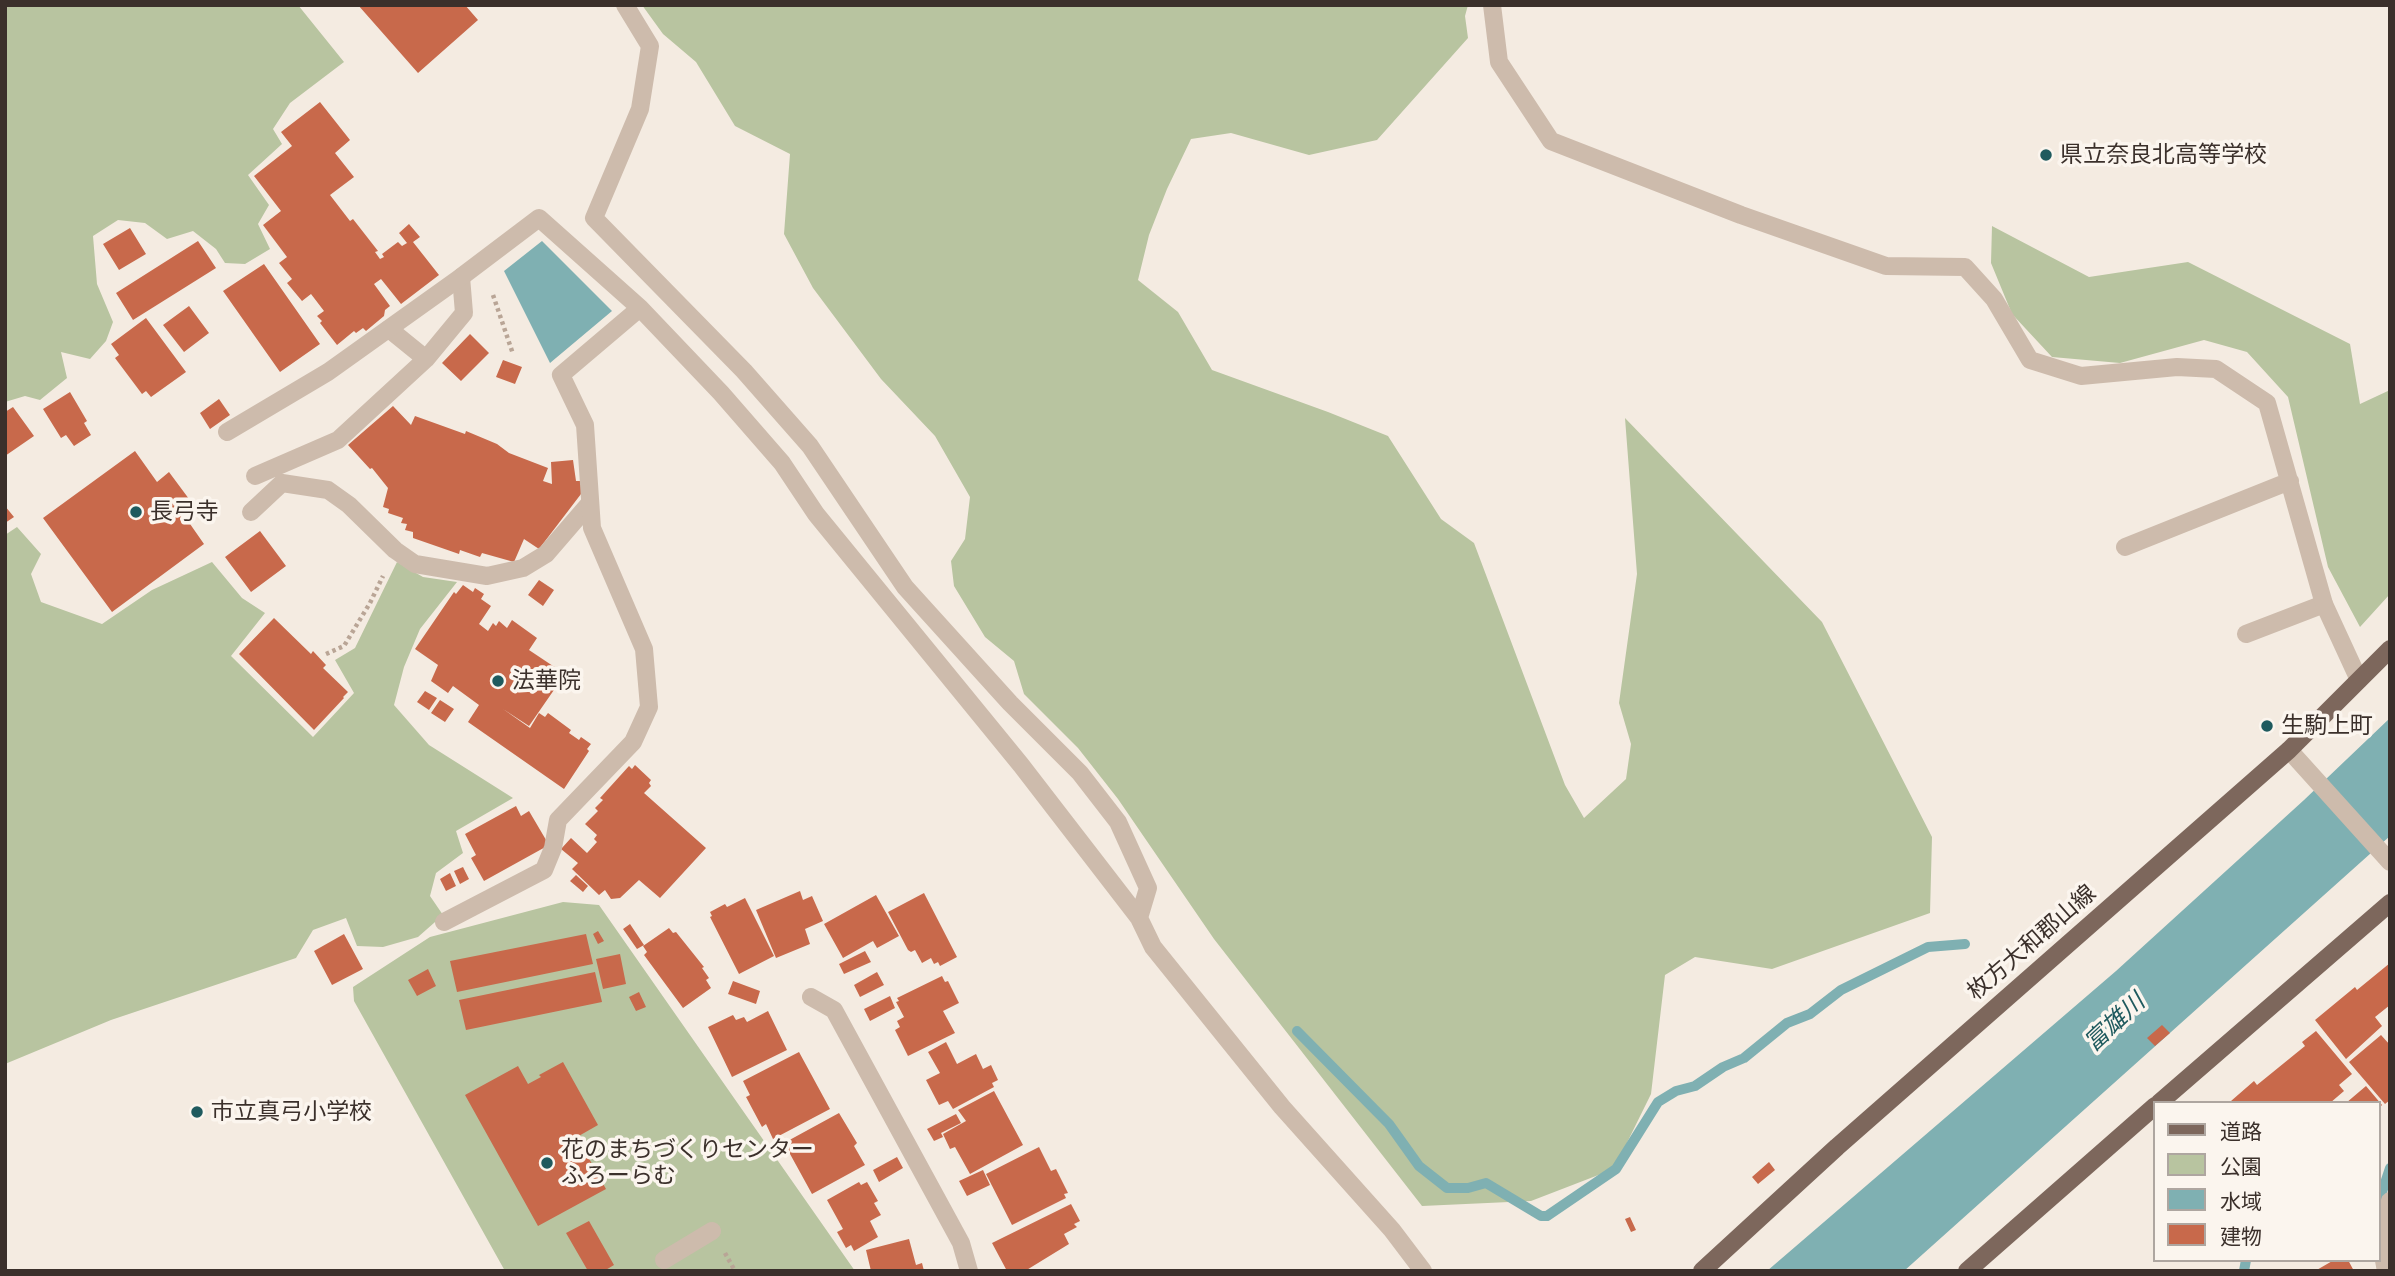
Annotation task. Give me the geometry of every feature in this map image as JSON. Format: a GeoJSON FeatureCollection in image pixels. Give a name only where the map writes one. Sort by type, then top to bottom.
{"type":"FeatureCollection","features":[{"type":"Feature","properties":{"kind":"main road","name":"枚方大和郡山線"},"geometry":{"type":"LineString","coordinates":[[1702,1271],[1837,1147],[2289,750],[2390,649]]}},
{"type":"Feature","properties":{"kind":"main road"},"geometry":{"type":"LineString","coordinates":[[2161,1101],[2390,903]]}},
{"type":"Feature","properties":{"kind":"main road"},"geometry":{"type":"LineString","coordinates":[[1967,1271],[2154,1107]]}},
{"type":"Feature","properties":{"kind":"street"},"geometry":{"type":"LineString","coordinates":[[625,5],[650,46],[640,109],[594,218],[744,371],[810,446],[905,587],[1010,703],[1080,773],[1118,822],[1148,888],[1139,918]]}},
{"type":"Feature","properties":{"kind":"street"},"geometry":{"type":"LineString","coordinates":[[1492,5],[1499,62],[1550,141],[1741,215],[1886,267],[1965,267],[1994,299],[2030,360],[2081,376],[2177,367],[2216,369],[2267,403],[2324,604],[2359,680]]}},
{"type":"Feature","properties":{"kind":"street"},"geometry":{"type":"LineString","coordinates":[[227,432],[328,372],[539,218],[640,308],[721,393],[782,463],[816,514],[1014,755],[1139,918],[1153,947],[1282,1107],[1392,1230],[1423,1271]]}},
{"type":"Feature","properties":{"kind":"street"},"geometry":{"type":"LineString","coordinates":[[255,476],[338,440],[426,359],[464,313],[461,277]]}},
{"type":"Feature","properties":{"kind":"street"},"geometry":{"type":"LineString","coordinates":[[444,922],[544,870],[553,848],[558,820],[633,742],[649,707],[644,649],[592,528],[585,425],[561,375],[640,308]]}},
{"type":"Feature","properties":{"kind":"street"},"geometry":{"type":"LineString","coordinates":[[389,329],[426,359]]}},
{"type":"Feature","properties":{"kind":"street"},"geometry":{"type":"LineString","coordinates":[[2126,547],[2290,481]]}},
{"type":"Feature","properties":{"kind":"street"},"geometry":{"type":"LineString","coordinates":[[251,512],[282,483],[328,490],[349,505],[395,550],[415,564],[487,576],[523,568],[546,554],[590,503]]}},
{"type":"Feature","properties":{"kind":"street"},"geometry":{"type":"LineString","coordinates":[[2246,634],[2324,604]]}},
{"type":"Feature","properties":{"kind":"street"},"geometry":{"type":"LineString","coordinates":[[2289,750],[2390,863]]}},
{"type":"Feature","properties":{"kind":"street"},"geometry":{"type":"LineString","coordinates":[[811,997],[834,1010],[961,1243],[969,1271]]}},
{"type":"Feature","properties":{"kind":"street"},"geometry":{"type":"LineString","coordinates":[[2381,1235],[2390,1201]]}},
{"type":"Feature","properties":{"kind":"street"},"geometry":{"type":"LineString","coordinates":[[664,1260],[712,1231]]}},
{"type":"Feature","properties":{"kind":"street"},"geometry":{"type":"LineString","coordinates":[[2381,1244],[2386,1271]]}},
{"type":"Feature","properties":{"kind":"path"},"geometry":{"type":"LineString","coordinates":[[483,261],[513,354]]}},
{"type":"Feature","properties":{"kind":"path"},"geometry":{"type":"LineString","coordinates":[[326,654],[344,646],[370,603],[395,550]]}},
{"type":"Feature","properties":{"kind":"green space"},"geometry":{"type":"Polygon","coordinates":[[[5,5],[298,5],[344,62],[290,103],[273,129],[282,144],[248,175],[269,205],[258,224],[270,249],[245,264],[225,263],[216,249],[193,231],[167,239],[145,223],[118,220],[93,236],[97,284],[113,322],[106,341],[90,359],[61,352],[67,378],[40,400],[25,396],[5,402],[5,5]]]}},
{"type":"Feature","properties":{"kind":"green space"},"geometry":{"type":"Polygon","coordinates":[[[642,5],[1468,5],[1465,16],[1468,38],[1377,140],[1309,155],[1231,133],[1191,139],[1149,235],[1138,280],[1178,312],[1212,370],[1388,436],[1441,519],[1474,543],[1565,785],[1584,818],[1626,779],[1631,744],[1619,703],[1637,574],[1625,418],[1822,622],[1932,837],[1930,913],[1772,969],[1695,957],[1665,975],[1651,1094],[1614,1169],[1531,1201],[1422,1206],[1214,939],[1118,799],[1078,748],[1024,694],[1014,661],[985,637],[954,586],[951,561],[965,539],[970,497],[935,436],[881,379],[813,288],[784,234],[790,154],[735,126],[696,62],[663,34],[642,5]]]}},
{"type":"Feature","properties":{"kind":"green space"},"geometry":{"type":"Polygon","coordinates":[[[1992,226],[2089,277],[2188,262],[2350,344],[2360,404],[2390,390],[2390,594],[2360,627],[2328,567],[2288,397],[2247,352],[2204,340],[2120,363],[2052,357],[2012,314],[1991,263],[1992,226]]]}},
{"type":"Feature","properties":{"kind":"green space"},"geometry":{"type":"Polygon","coordinates":[[[17,527],[41,554],[31,574],[41,602],[102,624],[152,590],[212,562],[242,598],[265,613],[231,656],[313,737],[354,693],[335,660],[355,648],[397,562],[423,577],[457,582],[420,629],[404,667],[394,705],[429,745],[513,798],[456,831],[463,853],[436,873],[430,896],[443,915],[418,937],[383,947],[357,946],[346,918],[313,930],[296,958],[111,1020],[5,1064],[5,535],[17,527]]]}},
{"type":"Feature","properties":{"kind":"green space"},"geometry":{"type":"Polygon","coordinates":[[[563,902],[599,905],[855,1271],[505,1271],[354,1001],[353,987],[430,937],[563,902]]]}},
{"type":"Feature","properties":{"kind":"water"},"geometry":{"type":"Polygon","coordinates":[[[542,241],[612,311],[550,363],[504,271],[542,241]]]}},
{"type":"Feature","properties":{"kind":"water","name":"富雄川"},"geometry":{"type":"Polygon","coordinates":[[[2390,718],[2390,836],[1904,1271],[1767,1271],[2116,971],[2390,718]]]}},
{"type":"Feature","properties":{"kind":"building"},"geometry":{"type":"Polygon","coordinates":[[[358,5],[465,5],[478,20],[418,73],[358,5]]]}},
{"type":"Feature","properties":{"kind":"building"},"geometry":{"type":"Polygon","coordinates":[[[320,102],[350,140],[335,153],[354,177],[330,195],[378,251],[375,252],[380,259],[384,257],[382,254],[398,242],[402,246],[407,243],[399,233],[409,224],[420,237],[413,242],[439,275],[401,304],[381,279],[374,284],[390,306],[385,310],[384,316],[366,331],[363,328],[356,333],[354,331],[337,345],[320,323],[322,321],[317,316],[324,311],[311,294],[302,301],[287,283],[292,279],[279,263],[287,257],[263,225],[281,211],[254,176],[292,146],[281,132],[320,102]]]}},
{"type":"Feature","properties":{"kind":"building"},"geometry":{"type":"Polygon","coordinates":[[[130,228],[146,254],[119,270],[103,244],[130,228]]]}},
{"type":"Feature","properties":{"kind":"building"},"geometry":{"type":"Polygon","coordinates":[[[198,241],[216,268],[133,320],[116,293],[198,241]]]}},
{"type":"Feature","properties":{"kind":"building"},"geometry":{"type":"Polygon","coordinates":[[[264,264],[320,344],[280,372],[223,291],[264,264]]]}},
{"type":"Feature","properties":{"kind":"building"},"geometry":{"type":"Polygon","coordinates":[[[189,306],[209,333],[184,352],[163,325],[189,306]]]}},
{"type":"Feature","properties":{"kind":"building"},"geometry":{"type":"Polygon","coordinates":[[[146,318],[186,372],[151,397],[146,391],[142,394],[115,358],[119,355],[111,344],[146,318]]]}},
{"type":"Feature","properties":{"kind":"building"},"geometry":{"type":"Polygon","coordinates":[[[470,334],[489,353],[461,381],[442,363],[470,334]]]}},
{"type":"Feature","properties":{"kind":"building"},"geometry":{"type":"Polygon","coordinates":[[[503,360],[522,367],[515,384],[496,377],[503,360]]]}},
{"type":"Feature","properties":{"kind":"building"},"geometry":{"type":"Polygon","coordinates":[[[70,392],[87,421],[84,423],[91,435],[74,446],[66,435],[61,438],[43,409],[70,392]]]}},
{"type":"Feature","properties":{"kind":"building"},"geometry":{"type":"Polygon","coordinates":[[[219,399],[230,415],[210,429],[200,413],[219,399]]]}},
{"type":"Feature","properties":{"kind":"building"},"geometry":{"type":"Polygon","coordinates":[[[393,406],[411,425],[415,416],[465,434],[466,431],[497,444],[509,453],[548,468],[543,481],[552,484],[551,462],[573,460],[576,481],[581,481],[581,494],[539,549],[524,539],[514,562],[482,553],[480,557],[460,550],[459,554],[413,538],[413,532],[405,530],[407,524],[401,523],[403,518],[388,513],[389,509],[383,507],[388,488],[348,445],[393,406]]]}},
{"type":"Feature","properties":{"kind":"building"},"geometry":{"type":"Polygon","coordinates":[[[13,407],[34,436],[5,456],[5,412],[13,407]]]}},
{"type":"Feature","properties":{"kind":"building"},"geometry":{"type":"Polygon","coordinates":[[[135,451],[157,482],[169,472],[192,503],[181,511],[204,544],[112,612],[43,518],[135,451]]]}},
{"type":"Feature","properties":{"kind":"building"},"geometry":{"type":"Polygon","coordinates":[[[5,506],[14,517],[5,523],[5,506]]]}},
{"type":"Feature","properties":{"kind":"building"},"geometry":{"type":"Polygon","coordinates":[[[260,531],[286,566],[251,592],[225,557],[260,531]]]}},
{"type":"Feature","properties":{"kind":"building"},"geometry":{"type":"Polygon","coordinates":[[[539,580],[554,590],[543,606],[528,595],[539,580]]]}},
{"type":"Feature","properties":{"kind":"building"},"geometry":{"type":"Polygon","coordinates":[[[463,585],[473,592],[475,588],[484,594],[481,599],[491,606],[479,624],[488,631],[493,623],[496,626],[499,621],[507,628],[512,620],[537,638],[529,650],[565,674],[529,726],[503,709],[530,728],[539,713],[545,717],[548,713],[571,730],[569,733],[591,744],[564,789],[468,722],[479,705],[453,686],[448,693],[431,681],[438,665],[415,649],[454,592],[456,594],[463,585]]]}},
{"type":"Feature","properties":{"kind":"building"},"geometry":{"type":"Polygon","coordinates":[[[274,618],[311,654],[313,651],[326,665],[323,668],[348,692],[314,730],[239,654],[274,618]]]}},
{"type":"Feature","properties":{"kind":"building"},"geometry":{"type":"Polygon","coordinates":[[[425,691],[437,698],[429,710],[417,702],[425,691]]]}},
{"type":"Feature","properties":{"kind":"building"},"geometry":{"type":"Polygon","coordinates":[[[440,700],[454,709],[445,722],[431,713],[440,700]]]}},
{"type":"Feature","properties":{"kind":"building"},"geometry":{"type":"Polygon","coordinates":[[[635,765],[651,780],[651,786],[644,793],[706,848],[660,898],[639,880],[620,898],[611,899],[605,890],[599,895],[572,869],[578,863],[561,849],[571,838],[587,853],[597,842],[594,839],[597,835],[585,824],[598,811],[595,808],[603,800],[600,798],[629,766],[632,769],[635,765]]]}},
{"type":"Feature","properties":{"kind":"building"},"geometry":{"type":"Polygon","coordinates":[[[516,806],[521,816],[529,811],[549,845],[484,881],[471,858],[476,855],[465,834],[516,806]]]}},
{"type":"Feature","properties":{"kind":"building"},"geometry":{"type":"Polygon","coordinates":[[[463,867],[469,879],[460,884],[454,871],[463,867]]]}},
{"type":"Feature","properties":{"kind":"building"},"geometry":{"type":"Polygon","coordinates":[[[450,873],[456,886],[446,891],[440,879],[450,873]]]}},
{"type":"Feature","properties":{"kind":"building"},"geometry":{"type":"Polygon","coordinates":[[[576,875],[588,886],[583,892],[570,881],[576,875]]]}},
{"type":"Feature","properties":{"kind":"building"},"geometry":{"type":"Polygon","coordinates":[[[800,891],[803,900],[812,896],[823,921],[805,929],[810,944],[776,958],[756,910],[800,891]]]}},
{"type":"Feature","properties":{"kind":"building"},"geometry":{"type":"Polygon","coordinates":[[[924,893],[957,957],[940,966],[938,962],[934,964],[931,958],[922,963],[915,950],[908,950],[888,912],[924,893]]]}},
{"type":"Feature","properties":{"kind":"building"},"geometry":{"type":"Polygon","coordinates":[[[876,895],[899,936],[877,948],[873,941],[843,958],[824,924],[876,895]]]}},
{"type":"Feature","properties":{"kind":"building"},"geometry":{"type":"Polygon","coordinates":[[[745,898],[774,956],[739,974],[710,917],[710,912],[745,898]]]}},
{"type":"Feature","properties":{"kind":"building"},"geometry":{"type":"Polygon","coordinates":[[[630,924],[644,945],[637,949],[623,929],[630,924]]]}},
{"type":"Feature","properties":{"kind":"building"},"geometry":{"type":"Polygon","coordinates":[[[669,928],[673,933],[676,932],[704,967],[702,968],[709,978],[706,980],[711,988],[683,1008],[644,955],[647,952],[643,946],[669,928]]]}},
{"type":"Feature","properties":{"kind":"building"},"geometry":{"type":"Polygon","coordinates":[[[598,931],[604,941],[598,944],[593,934],[598,931]]]}},
{"type":"Feature","properties":{"kind":"building"},"geometry":{"type":"Polygon","coordinates":[[[344,934],[363,969],[332,985],[314,951],[344,934]]]}},
{"type":"Feature","properties":{"kind":"building"},"geometry":{"type":"Polygon","coordinates":[[[586,934],[593,964],[457,992],[450,961],[586,934]]]}},
{"type":"Feature","properties":{"kind":"building"},"geometry":{"type":"Polygon","coordinates":[[[865,951],[871,962],[844,974],[839,964],[865,951]]]}},
{"type":"Feature","properties":{"kind":"building"},"geometry":{"type":"Polygon","coordinates":[[[620,954],[626,984],[603,989],[596,959],[620,954]]]}},
{"type":"Feature","properties":{"kind":"building"},"geometry":{"type":"Polygon","coordinates":[[[2390,963],[2390,1005],[2375,1017],[2382,1026],[2346,1059],[2315,1020],[2390,963]]]}},
{"type":"Feature","properties":{"kind":"building"},"geometry":{"type":"Polygon","coordinates":[[[428,969],[436,986],[417,996],[408,980],[428,969]]]}},
{"type":"Feature","properties":{"kind":"building"},"geometry":{"type":"Polygon","coordinates":[[[595,972],[602,1002],[466,1030],[459,1000],[595,972]]]}},
{"type":"Feature","properties":{"kind":"building"},"geometry":{"type":"Polygon","coordinates":[[[877,972],[884,985],[860,997],[854,985],[877,972]]]}},
{"type":"Feature","properties":{"kind":"building"},"geometry":{"type":"Polygon","coordinates":[[[942,976],[945,982],[948,981],[959,1003],[943,1011],[955,1033],[908,1056],[895,1030],[900,1027],[897,1021],[904,1017],[896,1002],[899,1001],[897,998],[942,976]]]}},
{"type":"Feature","properties":{"kind":"building"},"geometry":{"type":"Polygon","coordinates":[[[733,981],[760,991],[756,1004],[728,994],[733,981]]]}},
{"type":"Feature","properties":{"kind":"building"},"geometry":{"type":"Polygon","coordinates":[[[639,992],[646,1007],[636,1011],[629,997],[639,992]]]}},
{"type":"Feature","properties":{"kind":"building"},"geometry":{"type":"Polygon","coordinates":[[[890,996],[895,1008],[870,1021],[864,1009],[890,996]]]}},
{"type":"Feature","properties":{"kind":"building"},"geometry":{"type":"Polygon","coordinates":[[[768,1011],[787,1050],[732,1077],[708,1027],[733,1015],[736,1020],[744,1017],[747,1022],[768,1011]]]}},
{"type":"Feature","properties":{"kind":"building"},"geometry":{"type":"Polygon","coordinates":[[[2162,1025],[2170,1033],[2155,1046],[2147,1038],[2162,1025]]]}},
{"type":"Feature","properties":{"kind":"building"},"geometry":{"type":"Polygon","coordinates":[[[2316,1031],[2352,1074],[2339,1085],[2344,1091],[2332,1101],[2231,1101],[2254,1081],[2257,1085],[2305,1046],[2302,1042],[2316,1031]]]}},
{"type":"Feature","properties":{"kind":"building"},"geometry":{"type":"Polygon","coordinates":[[[2381,1035],[2390,1045],[2390,1100],[2385,1104],[2349,1062],[2381,1035]]]}},
{"type":"Feature","properties":{"kind":"building"},"geometry":{"type":"Polygon","coordinates":[[[946,1042],[957,1064],[976,1054],[983,1069],[991,1065],[998,1080],[992,1083],[994,1087],[953,1109],[948,1101],[939,1105],[926,1080],[940,1073],[928,1052],[946,1042]]]}},
{"type":"Feature","properties":{"kind":"building"},"geometry":{"type":"Polygon","coordinates":[[[799,1052],[830,1109],[773,1139],[766,1124],[762,1127],[746,1097],[750,1095],[743,1081],[799,1052]]]}},
{"type":"Feature","properties":{"kind":"building","name":"花のまちづくりセンター ふろーらむ"},"geometry":{"type":"Polygon","coordinates":[[[563,1062],[598,1125],[577,1137],[606,1189],[538,1226],[465,1095],[518,1066],[528,1084],[563,1062]]]}},
{"type":"Feature","properties":{"kind":"building"},"geometry":{"type":"Polygon","coordinates":[[[2366,1086],[2379,1101],[2348,1101],[2366,1086]]]}},
{"type":"Feature","properties":{"kind":"building"},"geometry":{"type":"Polygon","coordinates":[[[994,1091],[1023,1145],[970,1174],[955,1147],[950,1149],[943,1134],[966,1121],[958,1110],[994,1091]]]}},
{"type":"Feature","properties":{"kind":"building"},"geometry":{"type":"Polygon","coordinates":[[[839,1113],[857,1143],[854,1146],[865,1165],[812,1194],[784,1143],[839,1113]]]}},
{"type":"Feature","properties":{"kind":"building"},"geometry":{"type":"Polygon","coordinates":[[[956,1114],[961,1123],[941,1133],[943,1137],[934,1141],[927,1129],[956,1114]]]}},
{"type":"Feature","properties":{"kind":"building"},"geometry":{"type":"Polygon","coordinates":[[[1039,1147],[1051,1171],[1056,1169],[1068,1193],[1064,1194],[1066,1198],[1012,1225],[986,1174],[1039,1147]]]}},
{"type":"Feature","properties":{"kind":"building"},"geometry":{"type":"Polygon","coordinates":[[[897,1157],[903,1168],[879,1182],[873,1170],[897,1157]]]}},
{"type":"Feature","properties":{"kind":"building"},"geometry":{"type":"Polygon","coordinates":[[[1769,1162],[1775,1170],[1758,1184],[1752,1177],[1769,1162]]]}},
{"type":"Feature","properties":{"kind":"building"},"geometry":{"type":"Polygon","coordinates":[[[983,1170],[990,1185],[967,1196],[959,1181],[983,1170]]]}},
{"type":"Feature","properties":{"kind":"building"},"geometry":{"type":"Polygon","coordinates":[[[859,1182],[861,1185],[867,1182],[878,1201],[874,1203],[881,1215],[870,1221],[878,1237],[854,1251],[851,1245],[846,1248],[837,1232],[843,1229],[827,1200],[859,1182]]]}},
{"type":"Feature","properties":{"kind":"building"},"geometry":{"type":"Polygon","coordinates":[[[1071,1204],[1080,1221],[1074,1224],[1077,1227],[1064,1234],[1069,1244],[1025,1271],[1007,1271],[992,1243],[1071,1204]]]}},
{"type":"Feature","properties":{"kind":"building"},"geometry":{"type":"Polygon","coordinates":[[[1630,1217],[1636,1230],[1631,1232],[1625,1219],[1630,1217]]]}},
{"type":"Feature","properties":{"kind":"building"},"geometry":{"type":"Polygon","coordinates":[[[589,1221],[614,1265],[604,1271],[588,1271],[566,1233],[589,1221]]]}},
{"type":"Feature","properties":{"kind":"building"},"geometry":{"type":"Polygon","coordinates":[[[909,1239],[916,1265],[922,1263],[924,1271],[871,1271],[866,1250],[909,1239]]]}},
{"type":"Feature","properties":{"kind":"building"},"geometry":{"type":"Polygon","coordinates":[[[2331,1262],[2349,1262],[2354,1271],[2315,1271],[2331,1262]]]}},
{"type":"Feature","properties":{"kind":"waterway"},"geometry":{"type":"LineString","coordinates":[[1297,1031],[1389,1124],[1419,1166],[1447,1188],[1468,1188],[1486,1183],[1541,1216],[1547,1216],[1616,1169],[1658,1102],[1676,1091],[1695,1086],[1723,1067],[1744,1058],[1787,1023],[1810,1014],[1841,990],[1928,947],[1965,944]]}},
{"type":"Feature","properties":{"kind":"waterway"},"geometry":{"type":"LineString","coordinates":[[2381,1195],[2390,1168]]}},
{"type":"Feature","properties":{"kind":"waterway"},"geometry":{"type":"LineString","coordinates":[[2244,1271],[2246,1262]]}},
{"type":"Feature","properties":{"kind":"place","name":"県立奈良北高等学校"},"geometry":{"type":"Point","coordinates":[2046,155]}},
{"type":"Feature","properties":{"kind":"place","name":"長弓寺"},"geometry":{"type":"Point","coordinates":[136,512]}},
{"type":"Feature","properties":{"kind":"place","name":"法華院"},"geometry":{"type":"Point","coordinates":[498,681]}},
{"type":"Feature","properties":{"kind":"place","name":"生駒上町"},"geometry":{"type":"Point","coordinates":[2267,726]}},
{"type":"Feature","properties":{"kind":"place","name":"市立真弓小学校"},"geometry":{"type":"Point","coordinates":[197,1112]}},
{"type":"Feature","properties":{"kind":"place","name":"花のまちづくりセンター ふろーらむ"},"geometry":{"type":"Point","coordinates":[547,1163]}}]}
